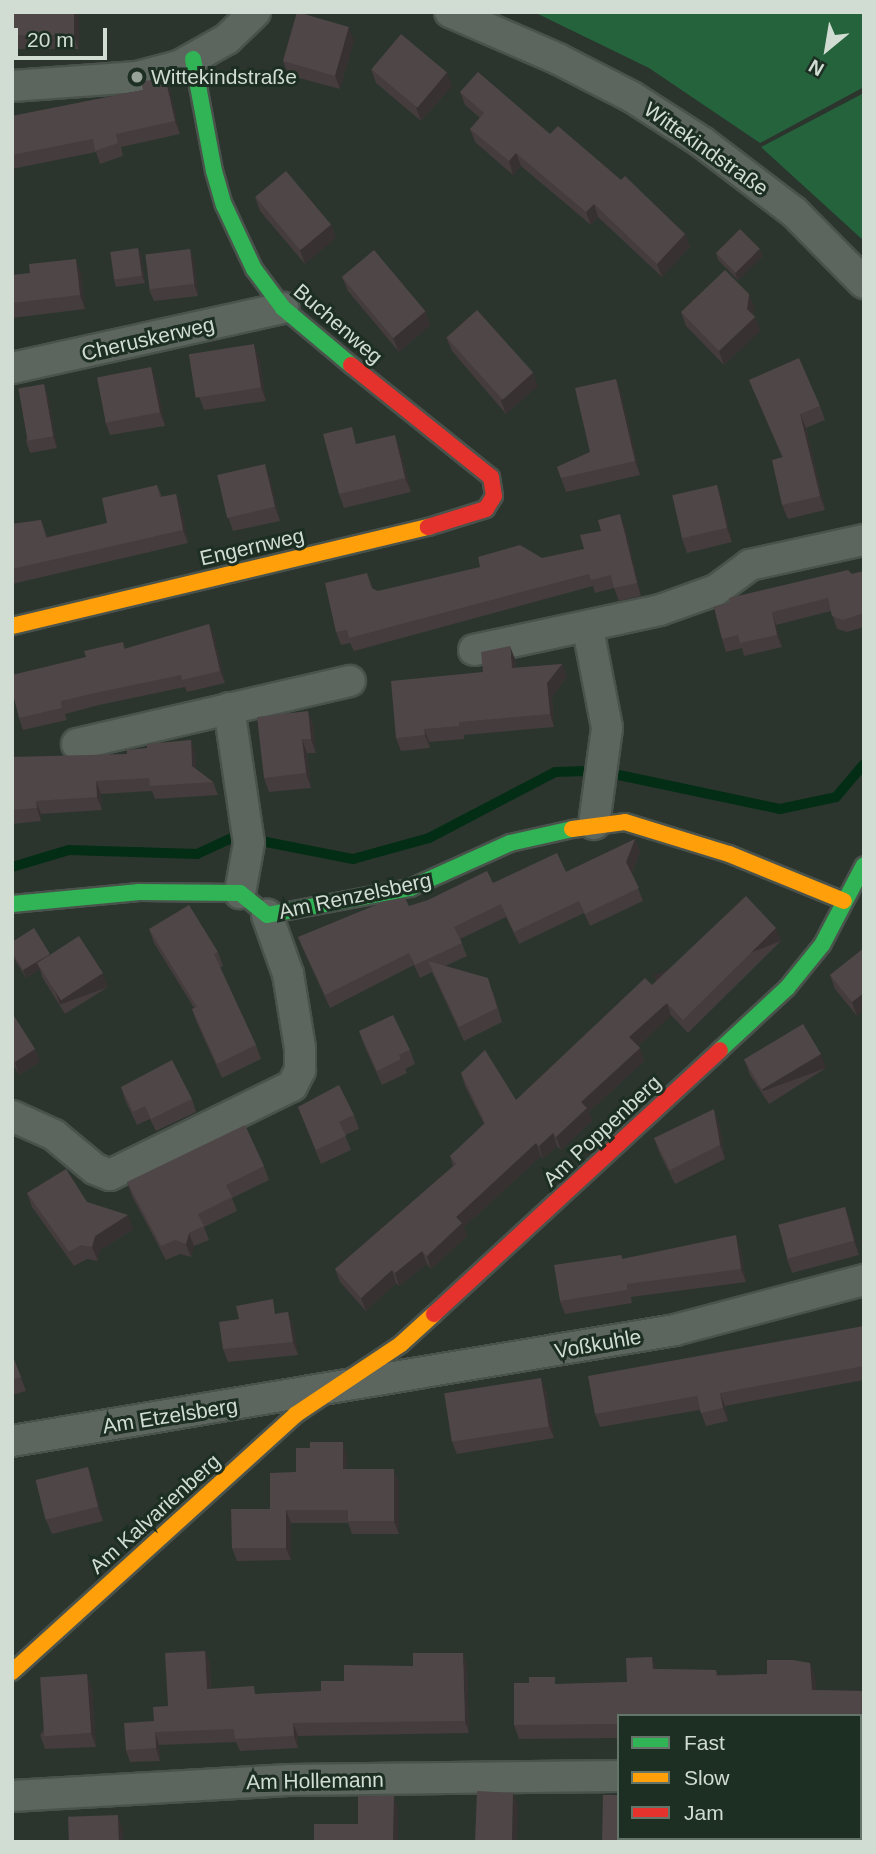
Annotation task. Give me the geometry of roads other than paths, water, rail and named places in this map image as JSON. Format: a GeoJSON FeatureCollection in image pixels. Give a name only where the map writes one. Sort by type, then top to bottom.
{"type":"FeatureCollection","features":[{"type":"Feature","properties":{"kind":"street"},"geometry":{"type":"LineString","coordinates":[[12,86],[137,76],[193,60],[227,39],[255,12]]}},
{"type":"Feature","properties":{"kind":"street","name":"Wittekindstraße"},"geometry":{"type":"LineString","coordinates":[[450,12],[558,58],[632,97],[702,142],[793,212],[864,283]]}},
{"type":"Feature","properties":{"kind":"street","name":"Buchenweg"},"geometry":{"type":"LineString","coordinates":[[193,60],[224,205],[254,269],[283,308],[481,465],[491,477],[494,496]]}},
{"type":"Feature","properties":{"kind":"street","name":"Cheruskerweg"},"geometry":{"type":"LineString","coordinates":[[12,368],[283,308]]}},
{"type":"Feature","properties":{"kind":"street","name":"Engernweg"},"geometry":{"type":"LineString","coordinates":[[12,626],[474,516],[486,509],[494,496]]}},
{"type":"Feature","properties":{"kind":"street"},"geometry":{"type":"LineString","coordinates":[[474,650],[588,629],[689,601],[716,590],[750,565],[864,540]]}},
{"type":"Feature","properties":{"kind":"street"},"geometry":{"type":"LineString","coordinates":[[588,629],[607,728],[594,824]]}},
{"type":"Feature","properties":{"kind":"street"},"geometry":{"type":"LineString","coordinates":[[77,744],[350,681]]}},
{"type":"Feature","properties":{"kind":"street"},"geometry":{"type":"LineString","coordinates":[[12,904],[139,892],[240,893],[249,843],[229,708]]}},
{"type":"Feature","properties":{"kind":"street","name":"Am Renzelsberg"},"geometry":{"type":"LineString","coordinates":[[240,893],[267,915],[410,888],[510,843],[594,824],[650,827],[856,888]]}},
{"type":"Feature","properties":{"kind":"street","name":"Am Poppenberg"},"geometry":{"type":"LineString","coordinates":[[328,1390],[370,1368],[401,1344],[787,988],[822,944],[856,888]]}},
{"type":"Feature","properties":{"kind":"street"},"geometry":{"type":"LineString","coordinates":[[12,1116],[54,1135],[95,1169],[110,1175],[292,1086],[300,1070],[300,1048],[288,974],[267,915]]}},
{"type":"Feature","properties":{"kind":"street","name":"Voßkuhle"},"geometry":{"type":"LineString","coordinates":[[328,1390],[675,1330],[864,1280]]}},
{"type":"Feature","properties":{"kind":"street","name":"Am Etzelsberg"},"geometry":{"type":"LineString","coordinates":[[12,1441],[328,1390]]}},
{"type":"Feature","properties":{"kind":"street","name":"Am Kalvarienberg"},"geometry":{"type":"LineString","coordinates":[[12,1672],[328,1390]]}},
{"type":"Feature","properties":{"kind":"street","name":"Am Hollemann"},"geometry":{"type":"LineString","coordinates":[[12,1796],[289,1780],[617,1776]]}},
{"type":"Feature","properties":{"kind":"waterway"},"geometry":{"type":"LineString","coordinates":[[614,774],[780,809],[836,797],[864,764]]}},
{"type":"Feature","properties":{"kind":"waterway"},"geometry":{"type":"LineString","coordinates":[[261,841],[353,859],[429,838],[555,772],[586,771]]}},
{"type":"Feature","properties":{"kind":"waterway"},"geometry":{"type":"LineString","coordinates":[[12,867],[69,850],[197,854],[236,836]]}},
{"type":"Feature","properties":{"kind":"place","name":"Wittekindstraße"},"geometry":{"type":"Point","coordinates":[137,77]}}]}
